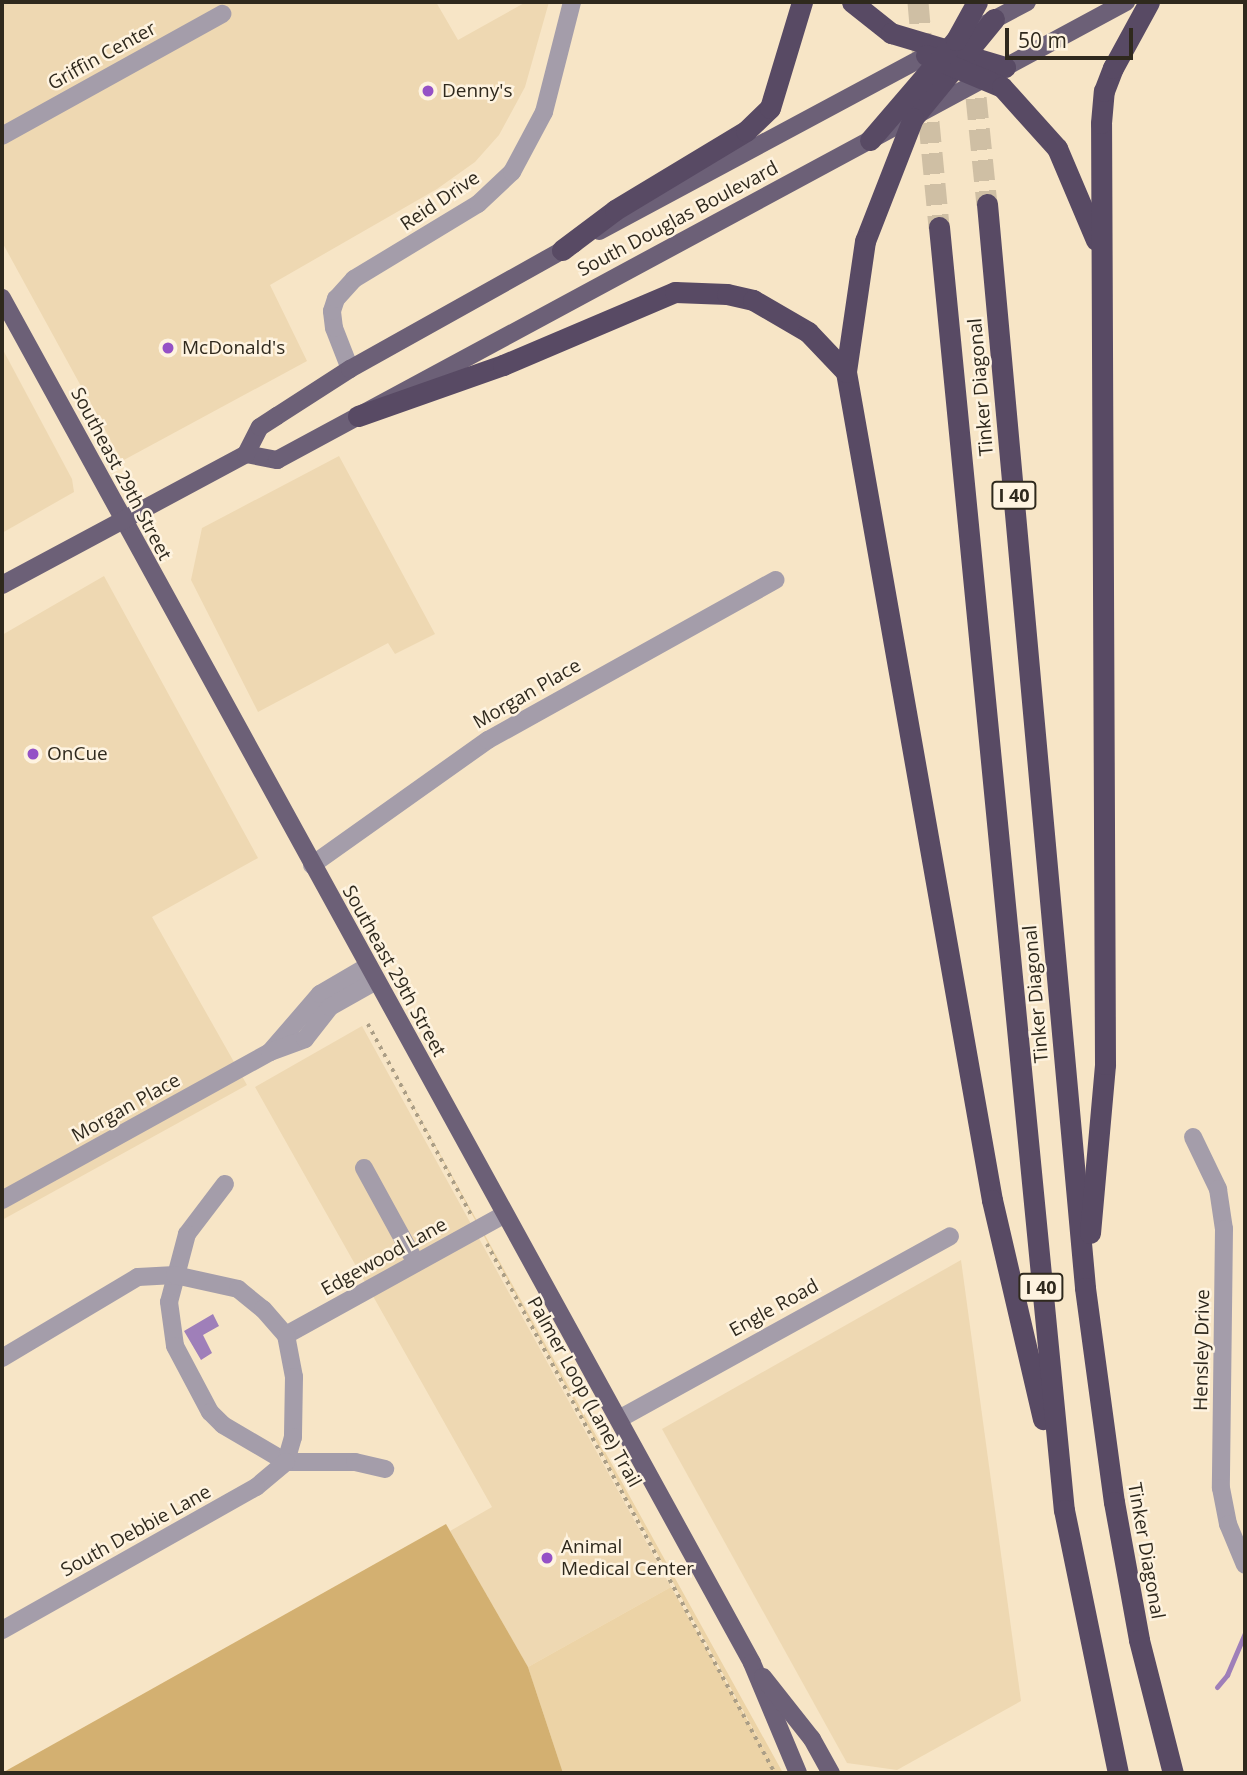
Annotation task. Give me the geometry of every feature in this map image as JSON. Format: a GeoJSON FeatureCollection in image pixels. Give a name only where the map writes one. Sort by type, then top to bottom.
{"type":"FeatureCollection","features":[{"type":"Feature","properties":{"kind":"highway"},"geometry":{"type":"LineString","coordinates":[[562,250],[615,209],[746,131],[770,108],[802,2]]}},
{"type":"Feature","properties":{"kind":"highway"},"geometry":{"type":"LineString","coordinates":[[852,2],[877,26],[948,55],[1005,67]]}},
{"type":"Feature","properties":{"kind":"highway"},"geometry":{"type":"LineString","coordinates":[[977,2],[913,118],[865,241],[846,372],[992,1200],[1064,1510]]}},
{"type":"Feature","properties":{"kind":"highway"},"geometry":{"type":"LineString","coordinates":[[1085,1288],[1105,1064],[1101,705],[1105,586],[1099,248],[1104,91],[1149,2]]}},
{"type":"Feature","properties":{"kind":"highway"},"geometry":{"type":"LineString","coordinates":[[870,140],[948,55],[994,19]]}},
{"type":"Feature","properties":{"kind":"highway"},"geometry":{"type":"LineString","coordinates":[[948,55],[983,79],[1002,87],[1057,148],[1099,248]]}},
{"type":"Feature","properties":{"kind":"highway","name":"Tinker Diagonal"},"geometry":{"type":"LineString","coordinates":[[987,204],[1085,1288],[1114,1502],[1139,1640],[1173,1773]]}},
{"type":"Feature","properties":{"kind":"highway","name":"Tinker Diagonal"},"geometry":{"type":"LineString","coordinates":[[939,227],[1064,1510],[1118,1773]]}},
{"type":"Feature","properties":{"kind":"highway"},"geometry":{"type":"LineString","coordinates":[[358,416],[503,365],[675,292],[727,294],[754,300],[808,332],[846,372]]}},
{"type":"Feature","properties":{"kind":"main road"},"geometry":{"type":"LineString","coordinates":[[994,19],[1027,2]]}},
{"type":"Feature","properties":{"kind":"main road","name":"South Douglas Boulevard"},"geometry":{"type":"LineString","coordinates":[[948,55],[562,250],[350,369],[260,427],[246,454],[277,460],[551,309],[654,261],[870,140],[1126,2]]}},
{"type":"Feature","properties":{"kind":"main road","name":"Southeast 29th Street"},"geometry":{"type":"LineString","coordinates":[[2,298],[120,520],[372,974],[502,1216],[619,1419],[752,1663],[798,1773]]}},
{"type":"Feature","properties":{"kind":"main road"},"geometry":{"type":"LineString","coordinates":[[2,585],[246,454]]}},
{"type":"Feature","properties":{"kind":"main road","name":"Southeast 29th Street"},"geometry":{"type":"LineString","coordinates":[[752,1663],[812,1739],[831,1773]]}},
{"type":"Feature","properties":{"kind":"street","name":"Reid Drive"},"geometry":{"type":"LineString","coordinates":[[350,369],[334,328],[332,312],[336,299],[354,279],[478,204],[512,172],[544,113],[572,2]]}},
{"type":"Feature","properties":{"kind":"street","name":"Griffin Center"},"geometry":{"type":"LineString","coordinates":[[2,136],[222,14]]}},
{"type":"Feature","properties":{"kind":"street","name":"Morgan Place"},"geometry":{"type":"LineString","coordinates":[[312,865],[488,740],[776,580]]}},
{"type":"Feature","properties":{"kind":"street","name":"Morgan Place"},"geometry":{"type":"LineString","coordinates":[[2,1200],[270,1052],[320,994],[372,974]]}},
{"type":"Feature","properties":{"kind":"street","name":"Hensley Drive"},"geometry":{"type":"LineString","coordinates":[[1193,1138],[1218,1189],[1224,1229],[1222,1488],[1228,1524],[1245,1565]]}},
{"type":"Feature","properties":{"kind":"street"},"geometry":{"type":"LineString","coordinates":[[364,1168],[416,1263]]}},
{"type":"Feature","properties":{"kind":"street"},"geometry":{"type":"LineString","coordinates":[[225,1184],[187,1234],[175,1275],[170,1325],[176,1346],[210,1412],[223,1425],[286,1462],[355,1462],[385,1469]]}},
{"type":"Feature","properties":{"kind":"street","name":"Edgewood Lane"},"geometry":{"type":"LineString","coordinates":[[286,1335],[502,1216]]}},
{"type":"Feature","properties":{"kind":"street","name":"Engle Road"},"geometry":{"type":"LineString","coordinates":[[619,1419],[950,1236]]}},
{"type":"Feature","properties":{"kind":"street"},"geometry":{"type":"LineString","coordinates":[[2,1359],[138,1277],[175,1275],[238,1289],[286,1335],[293,1377],[293,1437],[286,1462]]}},
{"type":"Feature","properties":{"kind":"street","name":"South Debbie Lane"},"geometry":{"type":"LineString","coordinates":[[2,1630],[256,1487],[286,1462]]}},
{"type":"Feature","properties":{"kind":"path"},"geometry":{"type":"LineString","coordinates":[[368,1024],[474,1220]]}},
{"type":"Feature","properties":{"kind":"path","name":"Palmer Loop (Lane) Trail"},"geometry":{"type":"LineString","coordinates":[[481,1233],[775,1773]]}},
{"type":"Feature","properties":{"kind":"shaded area"},"geometry":{"type":"Polygon","coordinates":[[[2,2],[436,2],[458,40],[526,2],[549,2],[525,87],[499,135],[475,162],[437,189],[270,285],[307,361],[122,461],[2,242],[2,2]]]}},
{"type":"Feature","properties":{"kind":"shaded area"},"geometry":{"type":"Polygon","coordinates":[[[2,348],[72,479],[74,492],[2,533],[2,348]]]}},
{"type":"Feature","properties":{"kind":"shaded area"},"geometry":{"type":"Polygon","coordinates":[[[339,456],[435,634],[395,654],[388,643],[258,712],[191,580],[202,528],[339,456]]]}},
{"type":"Feature","properties":{"kind":"shaded area"},"geometry":{"type":"Polygon","coordinates":[[[104,576],[258,858],[152,917],[247,1085],[2,1220],[2,635],[104,576]]]}},
{"type":"Feature","properties":{"kind":"shaded area"},"geometry":{"type":"Polygon","coordinates":[[[368,1024],[783,1773],[563,1773],[528,1667],[671,1587],[769,1758],[368,1024]]]}},
{"type":"Feature","properties":{"kind":"shaded area"},"geometry":{"type":"Polygon","coordinates":[[[362,1026],[671,1587],[528,1667],[450,1531],[492,1507],[255,1087],[362,1026]]]}},
{"type":"Feature","properties":{"kind":"shaded area"},"geometry":{"type":"Polygon","coordinates":[[[961,1260],[1021,1701],[897,1770],[847,1763],[662,1429],[961,1260]]]}},
{"type":"Feature","properties":{"kind":"shaded area"},"geometry":{"type":"Polygon","coordinates":[[[213,1314],[219,1326],[203,1335],[212,1353],[201,1360],[184,1331],[213,1314]]]}},
{"type":"Feature","properties":{"kind":"shaded area"},"geometry":{"type":"Polygon","coordinates":[[[446,1524],[528,1667],[563,1773],[2,1773],[446,1524]]]}},
{"type":"Feature","properties":{"kind":"waterway"},"geometry":{"type":"LineString","coordinates":[[1217,1687],[1227,1675],[1245,1633]]}},
{"type":"Feature","properties":{"kind":"tunnel"},"geometry":{"type":"LineString","coordinates":[[918,2],[923,59]]}},
{"type":"Feature","properties":{"kind":"tunnel"},"geometry":{"type":"LineString","coordinates":[[973,67],[987,204]]}},
{"type":"Feature","properties":{"kind":"tunnel"},"geometry":{"type":"LineString","coordinates":[[926,91],[939,227]]}},
{"type":"Feature","properties":{"kind":"place","name":"Denny's"},"geometry":{"type":"Point","coordinates":[428,91]}},
{"type":"Feature","properties":{"kind":"place","name":"McDonald's"},"geometry":{"type":"Point","coordinates":[168,348]}},
{"type":"Feature","properties":{"kind":"place","name":"OnCue"},"geometry":{"type":"Point","coordinates":[33,754]}},
{"type":"Feature","properties":{"kind":"place","name":"Animal Medical Center"},"geometry":{"type":"Point","coordinates":[547,1558]}}]}
